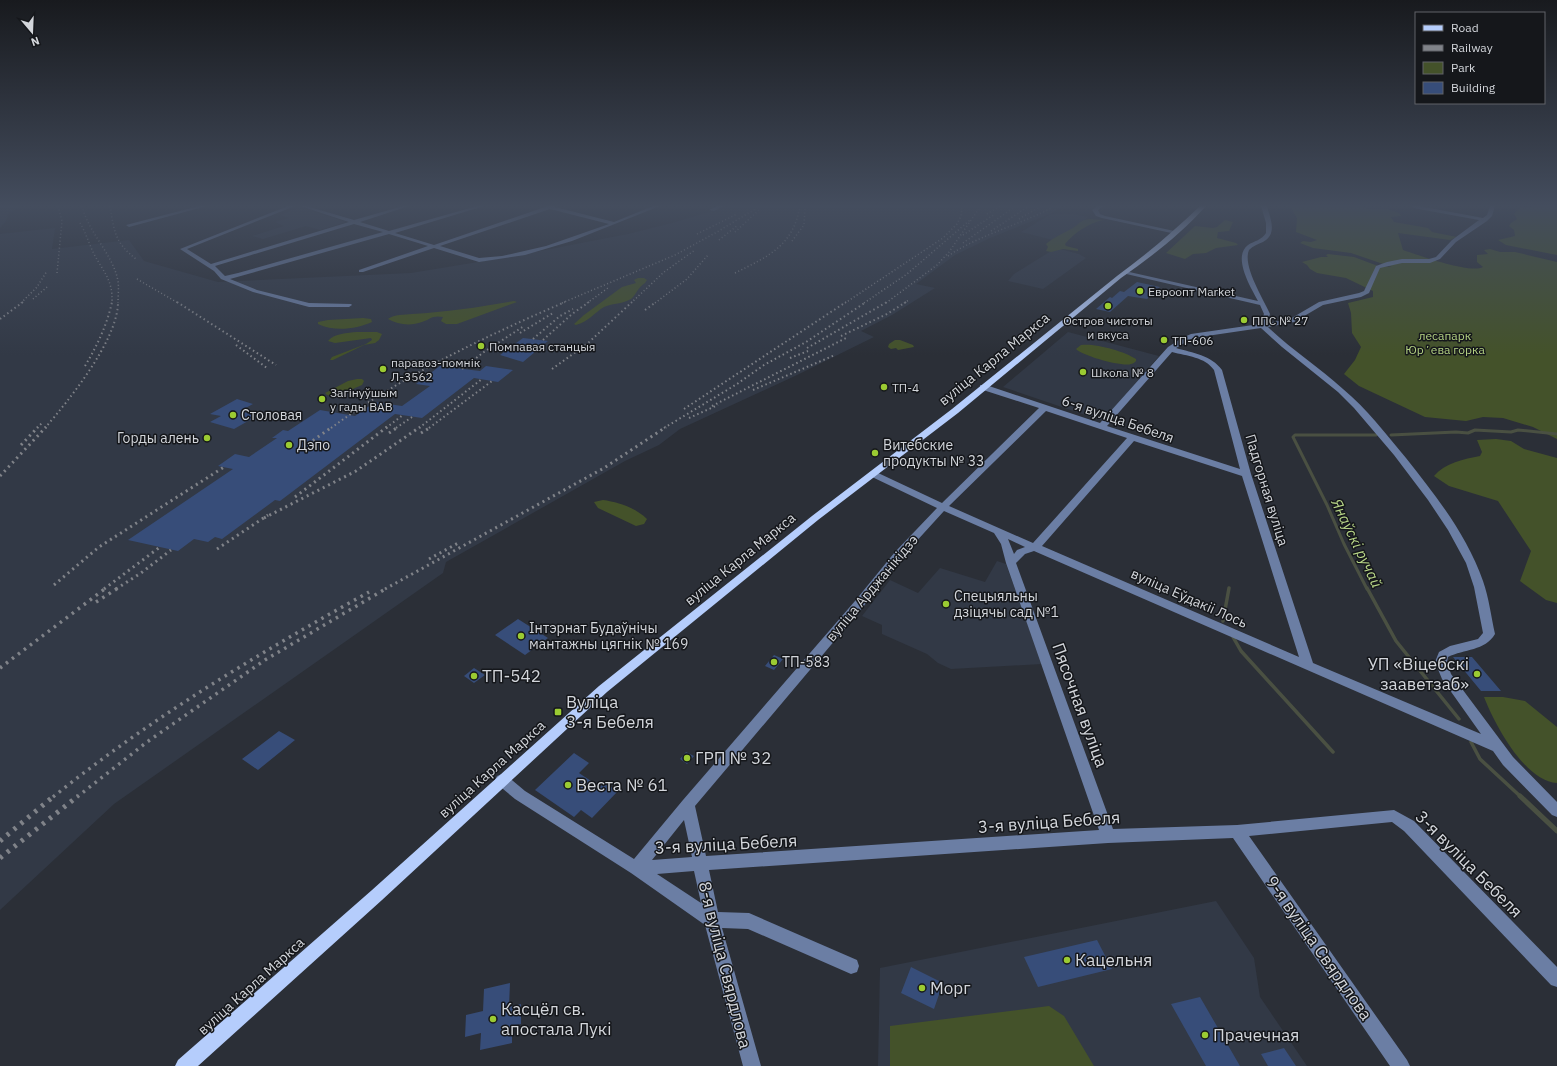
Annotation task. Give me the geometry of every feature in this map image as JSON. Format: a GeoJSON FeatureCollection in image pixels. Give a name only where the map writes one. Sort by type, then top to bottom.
{"type":"FeatureCollection","features":[{"type":"Feature","properties":{"kind":"main road","name":"вуліца Карла Маркса"},"geometry":{"type":"LineString","coordinates":[[184,1066],[377,895],[570,718],[620,675],[779,546],[955,412],[983,387],[1146,256]]}},
{"type":"Feature","properties":{"kind":"street"},"geometry":{"type":"LineString","coordinates":[[194,256],[216,270],[223,278],[255,291],[309,305],[349,305]]}},
{"type":"Feature","properties":{"kind":"street"},"geometry":{"type":"LineString","coordinates":[[210,266],[244,256]]}},
{"type":"Feature","properties":{"kind":"street"},"geometry":{"type":"LineString","coordinates":[[223,278],[239,275],[307,256]]}},
{"type":"Feature","properties":{"kind":"street"},"geometry":{"type":"LineString","coordinates":[[362,270],[405,256]]}},
{"type":"Feature","properties":{"kind":"street"},"geometry":{"type":"LineString","coordinates":[[466,256],[479,260],[508,256]]}},
{"type":"Feature","properties":{"kind":"street"},"geometry":{"type":"LineString","coordinates":[[1245,256],[1245,261],[1255,290],[1267,314],[1263,326]]}},
{"type":"Feature","properties":{"kind":"street"},"geometry":{"type":"LineString","coordinates":[[1101,427],[1171,349],[1184,339],[1191,336],[1292,321],[1321,303],[1361,295],[1367,292],[1378,266],[1402,261],[1430,261],[1440,256]]}},
{"type":"Feature","properties":{"kind":"street"},"geometry":{"type":"LineString","coordinates":[[1125,273],[1263,304]]}},
{"type":"Feature","properties":{"kind":"street"},"geometry":{"type":"LineString","coordinates":[[1263,326],[1292,353],[1332,382],[1352,400],[1385,437],[1423,485],[1464,547],[1478,582],[1488,634],[1482,642],[1454,649],[1443,655],[1441,662],[1446,676],[1495,746],[1557,811]]}},
{"type":"Feature","properties":{"kind":"street","name":"Падгорная вуліца"},"geometry":{"type":"LineString","coordinates":[[1171,349],[1204,359],[1215,365],[1246,474],[1308,666]]}},
{"type":"Feature","properties":{"kind":"street","name":"6-я вуліца Бебеля"},"geometry":{"type":"LineString","coordinates":[[983,387],[1222,468],[1246,474]]}},
{"type":"Feature","properties":{"kind":"street","name":"вуліца Арджанікідзэ"},"geometry":{"type":"LineString","coordinates":[[636,868],[688,804],[899,554],[1044,408]]}},
{"type":"Feature","properties":{"kind":"street"},"geometry":{"type":"LineString","coordinates":[[1011,563],[1021,552],[1036,546],[1132,438]]}},
{"type":"Feature","properties":{"kind":"street","name":"вуліца Еўдакіі Лось"},"geometry":{"type":"LineString","coordinates":[[873,474],[998,531],[1036,546],[1308,666],[1495,746]]}},
{"type":"Feature","properties":{"kind":"street","name":"Пясочная вуліца"},"geometry":{"type":"LineString","coordinates":[[998,531],[1006,544],[1011,563],[1108,836]]}},
{"type":"Feature","properties":{"kind":"street"},"geometry":{"type":"LineString","coordinates":[[502,780],[520,795],[636,868],[712,920],[749,921],[851,966]]}},
{"type":"Feature","properties":{"kind":"street"},"geometry":{"type":"LineString","coordinates":[[688,804],[700,863]]}},
{"type":"Feature","properties":{"kind":"street","name":"3-я вуліца Бебеля"},"geometry":{"type":"LineString","coordinates":[[636,868],[1108,836],[1237,831],[1394,816],[1409,826],[1557,979]]}},
{"type":"Feature","properties":{"kind":"street","name":"9-я вуліца Свярдлова"},"geometry":{"type":"LineString","coordinates":[[1237,831],[1401,1066]]}},
{"type":"Feature","properties":{"kind":"street","name":"8-я вуліца Свярдлова"},"geometry":{"type":"LineString","coordinates":[[700,863],[712,920],[752,1066]]}},
{"type":"Feature","properties":{"kind":"shaded area"},"geometry":{"type":"Polygon","coordinates":[[[0,256],[140,256],[144,261],[218,282],[411,273],[514,256],[954,256],[916,284],[935,288],[892,315],[861,331],[874,337],[795,376],[680,429],[659,445],[625,461],[446,562],[443,573],[114,804],[0,910],[0,256]]]}},
{"type":"Feature","properties":{"kind":"shaded area"},"geometry":{"type":"Polygon","coordinates":[[[1043,256],[1082,256],[1086,258],[1043,289],[1008,281],[1014,274],[1043,256]]]}},
{"type":"Feature","properties":{"kind":"shaded area","name":"Школа № 8"},"geometry":{"type":"Polygon","coordinates":[[[1068,332],[1159,356],[1103,421],[1003,387],[1068,332]]]}},
{"type":"Feature","properties":{"kind":"shaded area","name":"Спецыяльны дзіцячы сад №1"},"geometry":{"type":"Polygon","coordinates":[[[997,561],[1006,564],[1042,664],[951,669],[938,663],[927,654],[882,634],[882,625],[862,616],[890,580],[918,593],[940,568],[985,582],[997,561]]]}},
{"type":"Feature","properties":{"kind":"shaded area"},"geometry":{"type":"Polygon","coordinates":[[[1216,901],[1254,958],[1260,997],[1307,1066],[878,1066],[880,968],[1216,901]]]}},
{"type":"Feature","properties":{"kind":"green space"},"geometry":{"type":"Polygon","coordinates":[[[1175,256],[1190,256],[1185,259],[1175,256]]]}},
{"type":"Feature","properties":{"kind":"green space","name":"лесапарк Юрʼева горка"},"geometry":{"type":"Polygon","coordinates":[[[1327,256],[1343,256],[1354,257],[1378,266],[1392,267],[1359,256],[1421,256],[1467,268],[1483,267],[1477,262],[1477,256],[1531,256],[1557,262],[1557,439],[1533,427],[1503,418],[1483,417],[1466,421],[1425,417],[1359,386],[1344,374],[1355,360],[1361,347],[1352,333],[1351,313],[1348,303],[1373,297],[1373,291],[1346,278],[1317,273],[1302,262],[1321,257],[1328,257],[1327,256]]]}},
{"type":"Feature","properties":{"kind":"green space"},"geometry":{"type":"Polygon","coordinates":[[[644,278],[647,280],[631,299],[604,307],[584,322],[576,325],[574,324],[622,287],[636,283],[634,280],[644,278]]]}},
{"type":"Feature","properties":{"kind":"green space"},"geometry":{"type":"Polygon","coordinates":[[[514,301],[517,302],[457,324],[446,324],[441,321],[443,317],[434,317],[418,323],[409,324],[400,324],[388,319],[393,316],[400,315],[451,311],[514,301]]]}},
{"type":"Feature","properties":{"kind":"green space"},"geometry":{"type":"Polygon","coordinates":[[[371,319],[372,322],[345,329],[331,328],[318,324],[318,322],[328,320],[371,319]]]}},
{"type":"Feature","properties":{"kind":"green space"},"geometry":{"type":"Polygon","coordinates":[[[357,332],[377,332],[382,334],[379,340],[375,343],[364,345],[333,360],[330,360],[332,357],[366,344],[372,340],[371,338],[335,343],[328,341],[334,336],[357,332]]]}},
{"type":"Feature","properties":{"kind":"green space"},"geometry":{"type":"Polygon","coordinates":[[[895,340],[900,340],[913,345],[914,347],[898,350],[896,348],[891,349],[888,347],[889,344],[895,340]]]}},
{"type":"Feature","properties":{"kind":"green space"},"geometry":{"type":"Polygon","coordinates":[[[1081,345],[1094,345],[1109,348],[1131,356],[1136,359],[1136,361],[1126,365],[1103,360],[1086,355],[1076,349],[1081,345]]]}},
{"type":"Feature","properties":{"kind":"green space"},"geometry":{"type":"Polygon","coordinates":[[[362,379],[364,381],[362,385],[345,393],[331,396],[325,393],[348,381],[362,379]]]}},
{"type":"Feature","properties":{"kind":"green space"},"geometry":{"type":"Polygon","coordinates":[[[1496,439],[1511,441],[1524,449],[1557,458],[1557,603],[1546,600],[1520,581],[1531,551],[1498,501],[1449,486],[1434,476],[1449,465],[1461,460],[1480,456],[1482,452],[1477,440],[1496,439]]]}},
{"type":"Feature","properties":{"kind":"green space"},"geometry":{"type":"Polygon","coordinates":[[[603,500],[626,506],[643,515],[647,519],[644,524],[636,526],[598,508],[594,502],[603,500]]]}},
{"type":"Feature","properties":{"kind":"green space"},"geometry":{"type":"Polygon","coordinates":[[[1484,697],[1503,697],[1525,701],[1557,727],[1557,783],[1545,780],[1534,773],[1522,762],[1503,735],[1484,697]]]}},
{"type":"Feature","properties":{"kind":"green space"},"geometry":{"type":"Polygon","coordinates":[[[1049,1006],[1064,1016],[1094,1066],[890,1066],[890,1026],[1049,1006]]]}},
{"type":"Feature","properties":{"kind":"building"},"geometry":{"type":"Polygon","coordinates":[[[1137,282],[1160,287],[1147,299],[1128,296],[1110,312],[1096,309],[1110,297],[1112,298],[1120,291],[1124,292],[1137,282]]]}},
{"type":"Feature","properties":{"kind":"building"},"geometry":{"type":"Polygon","coordinates":[[[523,338],[548,341],[523,362],[500,355],[523,338]]]}},
{"type":"Feature","properties":{"kind":"building","name":"Дэпо"},"geometry":{"type":"Polygon","coordinates":[[[448,360],[462,362],[455,368],[480,371],[486,366],[513,370],[498,382],[474,378],[422,418],[395,414],[280,501],[275,500],[222,539],[215,537],[208,542],[194,539],[178,551],[128,540],[233,469],[218,466],[235,454],[249,457],[277,438],[272,438],[283,430],[288,431],[320,410],[355,416],[375,402],[402,406],[430,386],[416,384],[448,360]]]}},
{"type":"Feature","properties":{"kind":"building","name":"Столовая"},"geometry":{"type":"Polygon","coordinates":[[[237,399],[253,404],[240,411],[257,416],[234,429],[210,422],[221,416],[210,414],[237,399]]]}},
{"type":"Feature","properties":{"kind":"building","name":"Інтэрнат Будаўнічы мантажны цягнік № 169"},"geometry":{"type":"Polygon","coordinates":[[[518,619],[548,638],[525,655],[495,635],[518,619]]]}},
{"type":"Feature","properties":{"kind":"building","name":"ТП-583"},"geometry":{"type":"Polygon","coordinates":[[[774,655],[783,659],[774,670],[765,666],[774,655]]]}},
{"type":"Feature","properties":{"kind":"building","name":"УП «Віцебскі зааветзаб»"},"geometry":{"type":"Polygon","coordinates":[[[1453,657],[1472,657],[1501,691],[1481,691],[1453,657]]]}},
{"type":"Feature","properties":{"kind":"building","name":"ТП-542"},"geometry":{"type":"Polygon","coordinates":[[[474,668],[485,675],[474,683],[464,676],[474,668]]]}},
{"type":"Feature","properties":{"kind":"building"},"geometry":{"type":"Polygon","coordinates":[[[279,731],[295,740],[258,770],[242,759],[279,731]]]}},
{"type":"Feature","properties":{"kind":"building","name":"ГРП № 32"},"geometry":{"type":"Polygon","coordinates":[[[686,752],[694,756],[687,764],[680,759],[686,752]]]}},
{"type":"Feature","properties":{"kind":"building","name":"Веста № 61"},"geometry":{"type":"Polygon","coordinates":[[[574,753],[589,763],[579,773],[600,787],[604,783],[618,791],[592,818],[581,810],[574,817],[535,790],[574,753]]]}},
{"type":"Feature","properties":{"kind":"building","name":"Кацельня"},"geometry":{"type":"Polygon","coordinates":[[[1097,940],[1112,969],[1038,987],[1024,957],[1097,940]]]}},
{"type":"Feature","properties":{"kind":"building","name":"Морг"},"geometry":{"type":"Polygon","coordinates":[[[911,967],[943,983],[934,1009],[901,993],[911,967]]]}},
{"type":"Feature","properties":{"kind":"building","name":"Касцёл св. апостала Лукі"},"geometry":{"type":"Polygon","coordinates":[[[510,983],[509,1007],[521,1004],[521,1024],[512,1026],[512,1043],[480,1050],[481,1033],[465,1037],[466,1015],[483,1011],[484,989],[510,983]]]}},
{"type":"Feature","properties":{"kind":"building","name":"Прачечная"},"geometry":{"type":"Polygon","coordinates":[[[1200,997],[1240,1066],[1206,1066],[1171,1004],[1200,997]]]}},
{"type":"Feature","properties":{"kind":"building"},"geometry":{"type":"Polygon","coordinates":[[[1284,1048],[1296,1066],[1268,1066],[1261,1054],[1284,1048]]]}},
{"type":"Feature","properties":{"kind":"waterway","name":"Янаўскі ручай"},"geometry":{"type":"LineString","coordinates":[[1391,435],[1456,432],[1468,433],[1475,430],[1511,432],[1518,430],[1557,434]]}},
{"type":"Feature","properties":{"kind":"waterway","name":"Янаўскі ручай"},"geometry":{"type":"LineString","coordinates":[[1367,589],[1293,437],[1295,435],[1376,435]]}},
{"type":"Feature","properties":{"kind":"waterway"},"geometry":{"type":"LineString","coordinates":[[1223,621],[1229,588]]}},
{"type":"Feature","properties":{"kind":"waterway","name":"Янаўскі ручай"},"geometry":{"type":"LineString","coordinates":[[1367,588],[1396,641],[1459,719]]}},
{"type":"Feature","properties":{"kind":"waterway"},"geometry":{"type":"LineString","coordinates":[[1233,637],[1241,651],[1333,752]]}},
{"type":"Feature","properties":{"kind":"waterway","name":"Янаўскі ручай"},"geometry":{"type":"LineString","coordinates":[[1471,742],[1480,759],[1521,797]]}},
{"type":"Feature","properties":{"kind":"waterway","name":"Янаўскі ручай"},"geometry":{"type":"LineString","coordinates":[[1520,796],[1557,831]]}},
{"type":"Feature","properties":{"kind":"railway"},"geometry":{"type":"LineString","coordinates":[[57,273],[59,256]]}},
{"type":"Feature","properties":{"kind":"railway"},"geometry":{"type":"LineString","coordinates":[[95,256],[109,282],[112,302]]}},
{"type":"Feature","properties":{"kind":"railway"},"geometry":{"type":"LineString","coordinates":[[108,256],[118,281],[118,302]]}},
{"type":"Feature","properties":{"kind":"railway"},"geometry":{"type":"LineString","coordinates":[[132,256],[136,259]]}},
{"type":"Feature","properties":{"kind":"railway"},"geometry":{"type":"LineString","coordinates":[[562,303],[673,256]]}},
{"type":"Feature","properties":{"kind":"railway"},"geometry":{"type":"LineString","coordinates":[[631,303],[664,272],[687,256]]}},
{"type":"Feature","properties":{"kind":"railway"},"geometry":{"type":"LineString","coordinates":[[655,303],[687,279],[707,256]]}},
{"type":"Feature","properties":{"kind":"railway"},"geometry":{"type":"LineString","coordinates":[[735,273],[768,256]]}},
{"type":"Feature","properties":{"kind":"railway"},"geometry":{"type":"LineString","coordinates":[[845,303],[916,256]]}},
{"type":"Feature","properties":{"kind":"railway"},"geometry":{"type":"LineString","coordinates":[[864,303],[907,274],[928,256]]}},
{"type":"Feature","properties":{"kind":"railway"},"geometry":{"type":"LineString","coordinates":[[886,303],[937,265],[946,256]]}},
{"type":"Feature","properties":{"kind":"railway"},"geometry":{"type":"LineString","coordinates":[[21,303],[37,287],[47,271]]}},
{"type":"Feature","properties":{"kind":"railway"},"geometry":{"type":"LineString","coordinates":[[137,279],[178,303]]}},
{"type":"Feature","properties":{"kind":"railway"},"geometry":{"type":"LineString","coordinates":[[33,299],[47,287]]}},
{"type":"Feature","properties":{"kind":"railway"},"geometry":{"type":"LineString","coordinates":[[587,303],[608,288]]}},
{"type":"Feature","properties":{"kind":"railway"},"geometry":{"type":"LineString","coordinates":[[904,303],[909,300]]}},
{"type":"Feature","properties":{"kind":"railway"},"geometry":{"type":"LineString","coordinates":[[0,319],[23,302]]}},
{"type":"Feature","properties":{"kind":"railway"},"geometry":{"type":"LineString","coordinates":[[85,366],[101,335],[112,302]]}},
{"type":"Feature","properties":{"kind":"railway"},"geometry":{"type":"LineString","coordinates":[[45,428],[79,386],[101,351],[110,334],[116,317],[118,302]]}},
{"type":"Feature","properties":{"kind":"railway"},"geometry":{"type":"LineString","coordinates":[[177,302],[276,365]]}},
{"type":"Feature","properties":{"kind":"railway"},"geometry":{"type":"LineString","coordinates":[[331,428],[386,391],[444,359],[504,329],[565,302]]}},
{"type":"Feature","properties":{"kind":"railway"},"geometry":{"type":"LineString","coordinates":[[543,340],[572,314],[589,302]]}},
{"type":"Feature","properties":{"kind":"railway"},"geometry":{"type":"LineString","coordinates":[[552,369],[587,344],[632,302]]}},
{"type":"Feature","properties":{"kind":"railway"},"geometry":{"type":"LineString","coordinates":[[645,310],[656,302]]}},
{"type":"Feature","properties":{"kind":"railway"},"geometry":{"type":"LineString","coordinates":[[684,409],[846,302]]}},
{"type":"Feature","properties":{"kind":"railway"},"geometry":{"type":"LineString","coordinates":[[664,428],[737,384],[764,365],[806,342],[866,302]]}},
{"type":"Feature","properties":{"kind":"railway"},"geometry":{"type":"LineString","coordinates":[[807,348],[887,302]]}},
{"type":"Feature","properties":{"kind":"railway"},"geometry":{"type":"LineString","coordinates":[[841,336],[887,314],[906,302]]}},
{"type":"Feature","properties":{"kind":"railway"},"geometry":{"type":"LineString","coordinates":[[533,339],[560,316],[573,309]]}},
{"type":"Feature","properties":{"kind":"railway"},"geometry":{"type":"LineString","coordinates":[[520,333],[553,313]]}},
{"type":"Feature","properties":{"kind":"railway"},"geometry":{"type":"LineString","coordinates":[[462,369],[484,352],[524,326]]}},
{"type":"Feature","properties":{"kind":"railway"},"geometry":{"type":"LineString","coordinates":[[712,406],[848,337]]}},
{"type":"Feature","properties":{"kind":"railway"},"geometry":{"type":"LineString","coordinates":[[236,345],[267,368]]}},
{"type":"Feature","properties":{"kind":"railway"},"geometry":{"type":"LineString","coordinates":[[790,358],[808,351]]}},
{"type":"Feature","properties":{"kind":"railway"},"geometry":{"type":"LineString","coordinates":[[753,390],[835,355]]}},
{"type":"Feature","properties":{"kind":"railway"},"geometry":{"type":"LineString","coordinates":[[419,428],[482,379]]}},
{"type":"Feature","properties":{"kind":"railway"},"geometry":{"type":"LineString","coordinates":[[429,428],[492,381]]}},
{"type":"Feature","properties":{"kind":"railway"},"geometry":{"type":"LineString","coordinates":[[689,418],[718,405]]}},
{"type":"Feature","properties":{"kind":"railway"},"geometry":{"type":"LineString","coordinates":[[386,428],[403,415]]}},
{"type":"Feature","properties":{"kind":"railway"},"geometry":{"type":"LineString","coordinates":[[396,428],[412,417]]}},
{"type":"Feature","properties":{"kind":"railway"},"geometry":{"type":"LineString","coordinates":[[38,427],[42,423]]}},
{"type":"Feature","properties":{"kind":"railway"},"geometry":{"type":"LineString","coordinates":[[21,445],[38,427]]}},
{"type":"Feature","properties":{"kind":"railway"},"geometry":{"type":"LineString","coordinates":[[0,476],[46,427]]}},
{"type":"Feature","properties":{"kind":"railway"},"geometry":{"type":"LineString","coordinates":[[308,444],[332,427]]}},
{"type":"Feature","properties":{"kind":"railway"},"geometry":{"type":"LineString","coordinates":[[295,497],[387,427]]}},
{"type":"Feature","properties":{"kind":"railway"},"geometry":{"type":"LineString","coordinates":[[389,433],[398,427]]}},
{"type":"Feature","properties":{"kind":"railway"},"geometry":{"type":"LineString","coordinates":[[264,518],[356,471],[420,427]]}},
{"type":"Feature","properties":{"kind":"railway"},"geometry":{"type":"LineString","coordinates":[[421,433],[431,427]]}},
{"type":"Feature","properties":{"kind":"railway"},"geometry":{"type":"LineString","coordinates":[[385,589],[604,468],[666,427]]}},
{"type":"Feature","properties":{"kind":"railway"},"geometry":{"type":"LineString","coordinates":[[54,585],[99,547],[224,467]]}},
{"type":"Feature","properties":{"kind":"railway"},"geometry":{"type":"LineString","coordinates":[[217,549],[268,515]]}},
{"type":"Feature","properties":{"kind":"railway"},"geometry":{"type":"LineString","coordinates":[[429,559],[460,542]]}},
{"type":"Feature","properties":{"kind":"railway"},"geometry":{"type":"LineString","coordinates":[[104,589],[160,547]]}},
{"type":"Feature","properties":{"kind":"railway"},"geometry":{"type":"LineString","coordinates":[[116,589],[141,573],[171,550]]}},
{"type":"Feature","properties":{"kind":"railway"},"geometry":{"type":"LineString","coordinates":[[0,668],[106,588]]}},
{"type":"Feature","properties":{"kind":"railway"},"geometry":{"type":"LineString","coordinates":[[96,602],[118,588]]}},
{"type":"Feature","properties":{"kind":"railway"},"geometry":{"type":"LineString","coordinates":[[77,797],[147,742],[265,660],[387,588]]}},
{"type":"Feature","properties":{"kind":"railway"},"geometry":{"type":"LineString","coordinates":[[53,797],[128,740],[206,688],[369,592]]}},
{"type":"Feature","properties":{"kind":"railway"},"geometry":{"type":"LineString","coordinates":[[0,841],[54,796]]}},
{"type":"Feature","properties":{"kind":"railway"},"geometry":{"type":"LineString","coordinates":[[0,858],[78,796]]}},
{"type":"Feature","properties":{"kind":"place","name":"Евроопт Market"},"geometry":{"type":"Point","coordinates":[1140,291]}},
{"type":"Feature","properties":{"kind":"place","name":"Остров чистоты и вкуса"},"geometry":{"type":"Point","coordinates":[1108,306]}},
{"type":"Feature","properties":{"kind":"place","name":"ППС № 27"},"geometry":{"type":"Point","coordinates":[1244,320]}},
{"type":"Feature","properties":{"kind":"place","name":"ТП-606"},"geometry":{"type":"Point","coordinates":[1164,340]}},
{"type":"Feature","properties":{"kind":"place","name":"Помпавая станцыя"},"geometry":{"type":"Point","coordinates":[481,346]}},
{"type":"Feature","properties":{"kind":"place","name":"паравоз-помнік Л-3562"},"geometry":{"type":"Point","coordinates":[383,369]}},
{"type":"Feature","properties":{"kind":"place","name":"Школа № 8"},"geometry":{"type":"Point","coordinates":[1083,372]}},
{"type":"Feature","properties":{"kind":"place","name":"ТП-4"},"geometry":{"type":"Point","coordinates":[884,387]}},
{"type":"Feature","properties":{"kind":"place","name":"Загінуўшым у гады ВАВ"},"geometry":{"type":"Point","coordinates":[322,399]}},
{"type":"Feature","properties":{"kind":"place","name":"Столовая"},"geometry":{"type":"Point","coordinates":[233,415]}},
{"type":"Feature","properties":{"kind":"place","name":"Горды алень"},"geometry":{"type":"Point","coordinates":[207,438]}},
{"type":"Feature","properties":{"kind":"place","name":"Дэпо"},"geometry":{"type":"Point","coordinates":[289,445]}},
{"type":"Feature","properties":{"kind":"place","name":"Витебские продукты № 33"},"geometry":{"type":"Point","coordinates":[875,453]}},
{"type":"Feature","properties":{"kind":"place","name":"Спецыяльны дзіцячы сад №1"},"geometry":{"type":"Point","coordinates":[946,604]}},
{"type":"Feature","properties":{"kind":"place","name":"Інтэрнат Будаўнічы мантажны цягнік № 169"},"geometry":{"type":"Point","coordinates":[521,636]}},
{"type":"Feature","properties":{"kind":"place","name":"ТП-583"},"geometry":{"type":"Point","coordinates":[774,662]}},
{"type":"Feature","properties":{"kind":"place","name":"УП «Віцебскі зааветзаб»"},"geometry":{"type":"Point","coordinates":[1477,674]}},
{"type":"Feature","properties":{"kind":"place","name":"ТП-542"},"geometry":{"type":"Point","coordinates":[474,676]}},
{"type":"Feature","properties":{"kind":"place","name":"Вуліца 3-я Бебеля"},"geometry":{"type":"Point","coordinates":[558,712]}},
{"type":"Feature","properties":{"kind":"place","name":"ГРП № 32"},"geometry":{"type":"Point","coordinates":[687,758]}},
{"type":"Feature","properties":{"kind":"place","name":"Веста № 61"},"geometry":{"type":"Point","coordinates":[568,785]}},
{"type":"Feature","properties":{"kind":"place","name":"Кацельня"},"geometry":{"type":"Point","coordinates":[1067,960]}},
{"type":"Feature","properties":{"kind":"place","name":"Морг"},"geometry":{"type":"Point","coordinates":[922,988]}},
{"type":"Feature","properties":{"kind":"place","name":"Касцёл св. апостала Лукі"},"geometry":{"type":"Point","coordinates":[493,1019]}},
{"type":"Feature","properties":{"kind":"place","name":"Прачечная"},"geometry":{"type":"Point","coordinates":[1205,1035]}}]}
